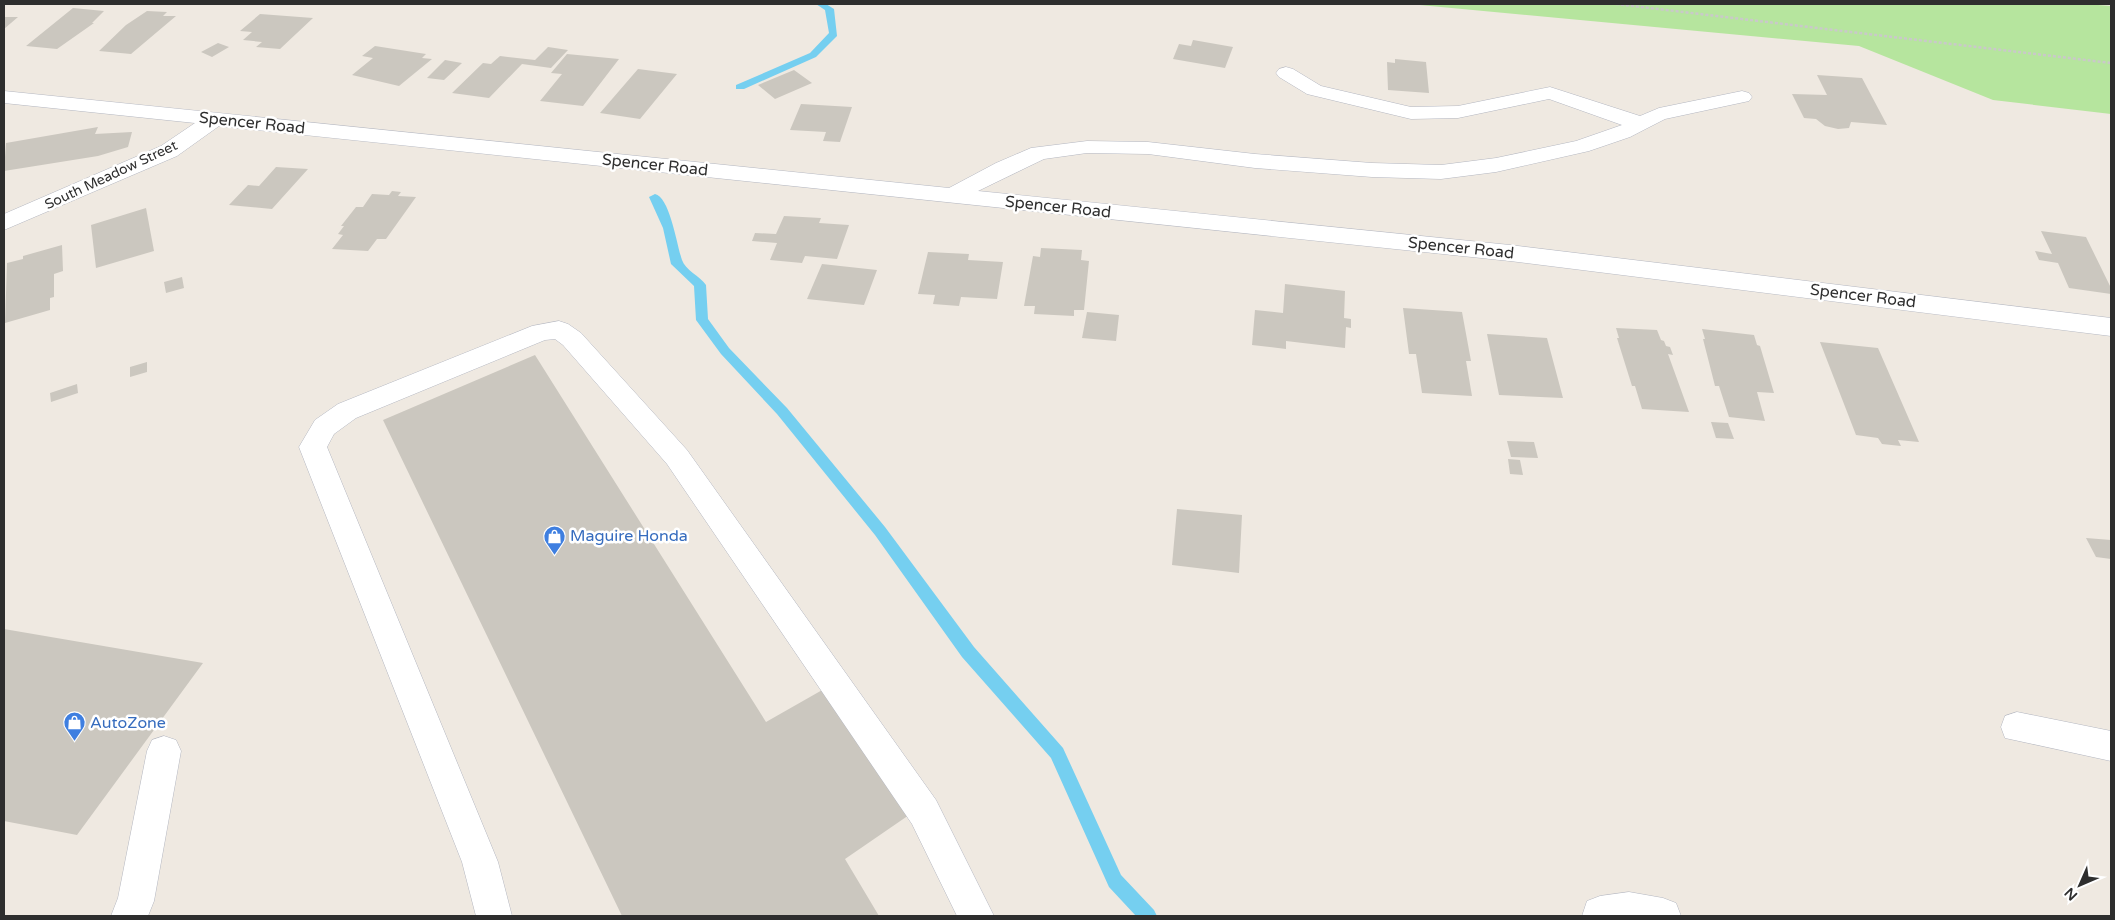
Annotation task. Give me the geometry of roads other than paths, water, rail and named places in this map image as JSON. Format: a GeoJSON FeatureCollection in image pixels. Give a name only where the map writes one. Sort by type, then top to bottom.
{"type":"FeatureCollection","features":[{"type":"Feature","properties":{"kind":"street"},"geometry":{"type":"LineString","coordinates":[[1286,73],[1314,90],[1411,113],[1458,112],[1550,93],[1638,122]]}},
{"type":"Feature","properties":{"kind":"street","name":"Spencer Road"},"geometry":{"type":"LineString","coordinates":[[4,97],[1510,253],[2111,327]]}},
{"type":"Feature","properties":{"kind":"street"},"geometry":{"type":"LineString","coordinates":[[952,196],[1004,168],[1039,153],[1087,147],[1148,148],[1318,166],[1441,172],[1496,165],[1580,146],[1623,132],[1638,122],[1659,114],[1742,97]]}},
{"type":"Feature","properties":{"kind":"street","name":"South Meadow Street"},"geometry":{"type":"LineString","coordinates":[[4,223],[169,151],[215,119]]}},
{"type":"Feature","properties":{"kind":"street"},"geometry":{"type":"LineString","coordinates":[[494,916],[480,862],[313,447],[324,427],[347,412],[541,332],[559,330],[572,339],[677,457],[924,812],[976,916]]}},
{"type":"Feature","properties":{"kind":"street"},"geometry":{"type":"LineString","coordinates":[[2017,727],[2111,746]]}},
{"type":"Feature","properties":{"kind":"street"},"geometry":{"type":"LineString","coordinates":[[129,916],[136,901],[164,751]]}},
{"type":"Feature","properties":{"kind":"street"},"geometry":{"type":"LineString","coordinates":[[1600,916],[1600,914],[1628,910],[1663,916]]}},
{"type":"Feature","properties":{"kind":"waterway"},"geometry":{"type":"LineString","coordinates":[[740,87],[813,55],[834,34],[829,9],[820,4]]}},
{"type":"Feature","properties":{"kind":"waterway"},"geometry":{"type":"LineString","coordinates":[[655,197],[669,228],[677,264],[700,285],[702,320],[725,351],[782,411],[880,531],[968,652],[1057,753],[1115,881],[1148,916]]}},
{"type":"Feature","properties":{"kind":"place","name":"Maguire Honda"},"geometry":{"type":"Point","coordinates":[554,555]}},
{"type":"Feature","properties":{"kind":"place","name":"AutoZone"},"geometry":{"type":"Point","coordinates":[74,742]}}]}
